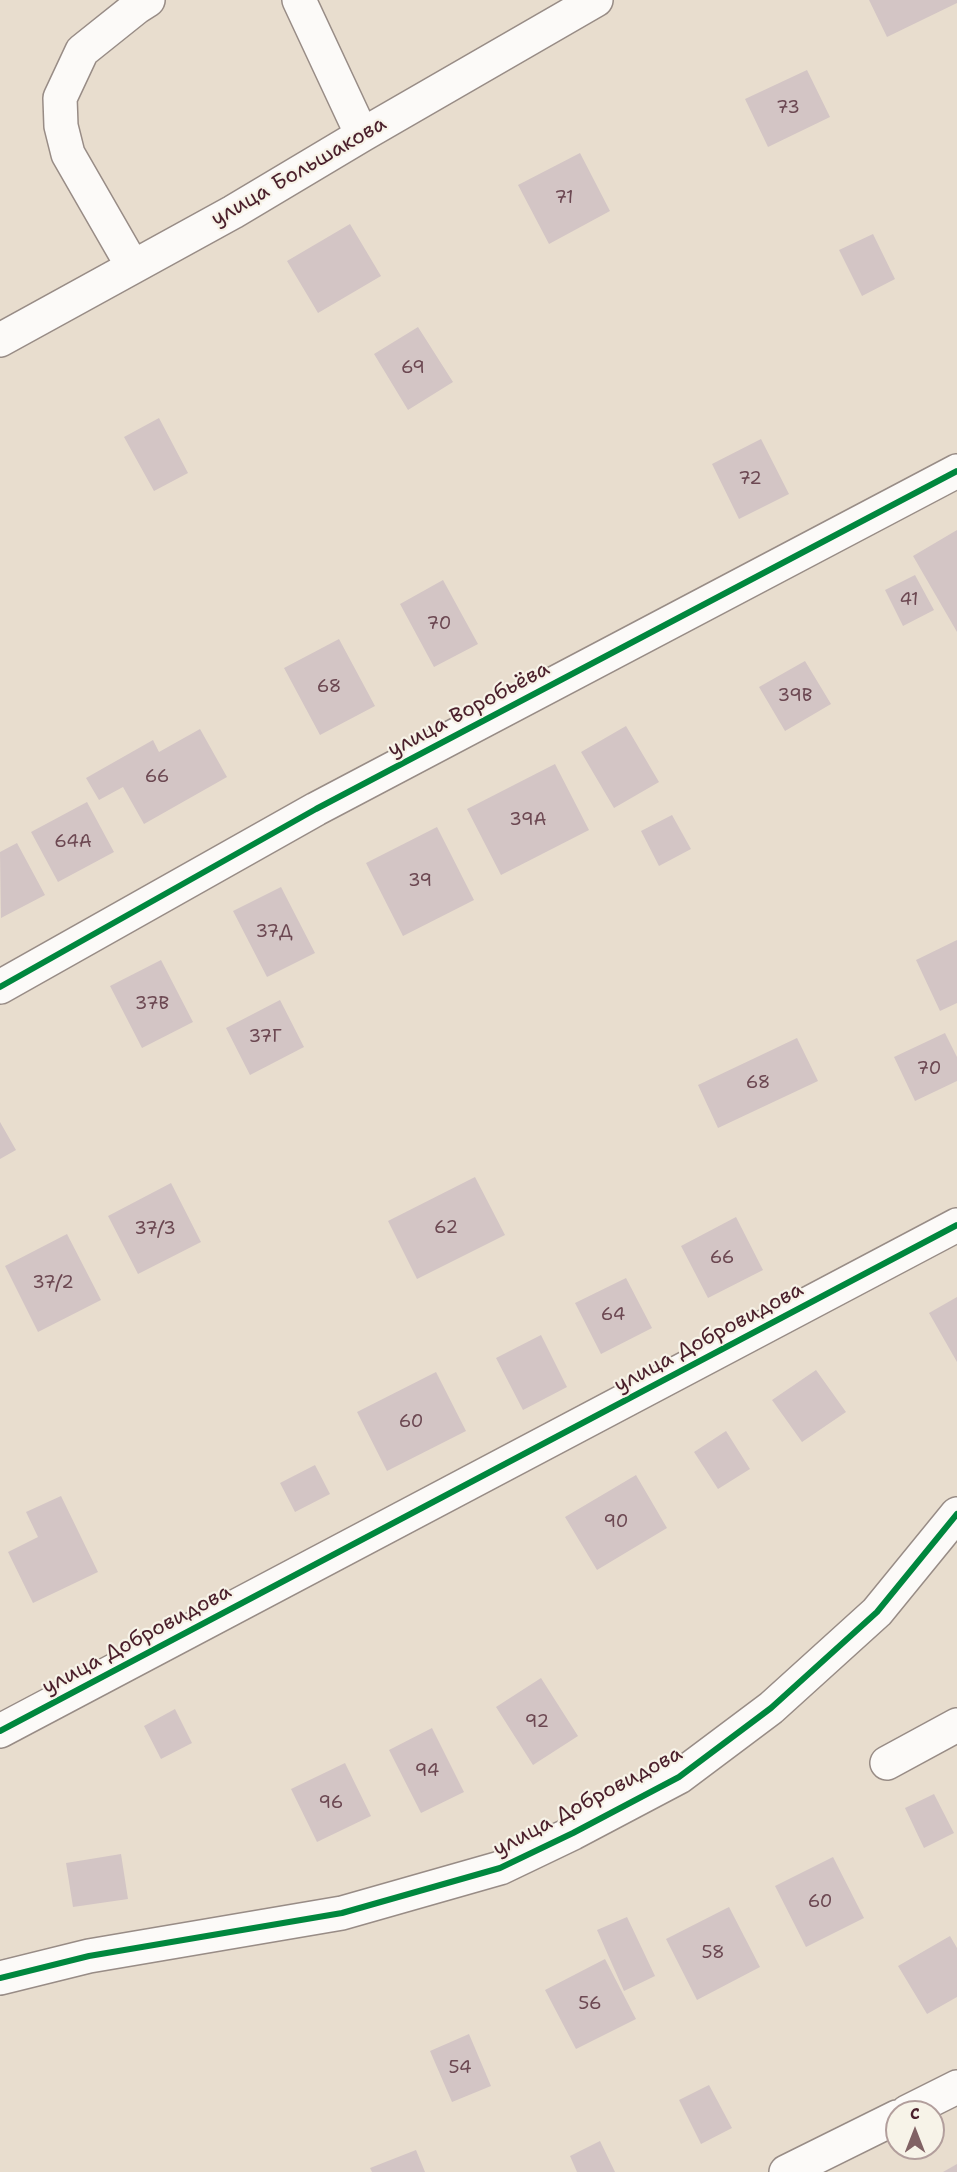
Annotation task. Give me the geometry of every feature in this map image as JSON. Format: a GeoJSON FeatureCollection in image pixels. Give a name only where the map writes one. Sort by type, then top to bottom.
{"type":"FeatureCollection","features":[{"type":"Feature","properties":{"kind":"street"},"geometry":{"type":"LineString","coordinates":[[133,267],[68,154],[61,126],[60,98],[82,51],[148,0]]}},
{"type":"Feature","properties":{"kind":"street"},"geometry":{"type":"LineString","coordinates":[[299,0],[362,135]]}},
{"type":"Feature","properties":{"kind":"street","name":"улица Большакова"},"geometry":{"type":"LineString","coordinates":[[0,340],[233,212],[596,0]]}},
{"type":"Feature","properties":{"kind":"street","name":"улица Воробьёва"},"geometry":{"type":"LineString","coordinates":[[0,987],[316,809],[957,471]]}},
{"type":"Feature","properties":{"kind":"street","name":"улица Добровидова"},"geometry":{"type":"LineString","coordinates":[[0,1731],[957,1225]]}},
{"type":"Feature","properties":{"kind":"street","name":"улица Добровидова"},"geometry":{"type":"LineString","coordinates":[[0,1978],[89,1956],[342,1913],[500,1868],[542,1848],[679,1777],[771,1708],[877,1612],[957,1514]]}},
{"type":"Feature","properties":{"kind":"street"},"geometry":{"type":"LineString","coordinates":[[887,1763],[957,1725]]}},
{"type":"Feature","properties":{"kind":"street"},"geometry":{"type":"LineString","coordinates":[[931,2100],[957,2087]]}},
{"type":"Feature","properties":{"kind":"street"},"geometry":{"type":"LineString","coordinates":[[786,2172],[885,2123]]}},
{"type":"Feature","properties":{"kind":"building"},"geometry":{"type":"Polygon","coordinates":[[[869,0],[957,0],[957,3],[887,37],[869,0]]]}},
{"type":"Feature","properties":{"kind":"building"},"geometry":{"type":"Polygon","coordinates":[[[807,70],[830,117],[768,147],[745,99],[807,70]]]}},
{"type":"Feature","properties":{"kind":"building"},"geometry":{"type":"Polygon","coordinates":[[[580,153],[610,211],[549,244],[518,185],[580,153]]]}},
{"type":"Feature","properties":{"kind":"building"},"geometry":{"type":"Polygon","coordinates":[[[350,224],[381,276],[318,313],[287,261],[350,224]]]}},
{"type":"Feature","properties":{"kind":"building"},"geometry":{"type":"Polygon","coordinates":[[[873,234],[895,279],[862,296],[839,250],[873,234]]]}},
{"type":"Feature","properties":{"kind":"building"},"geometry":{"type":"Polygon","coordinates":[[[418,327],[453,382],[408,410],[374,354],[418,327]]]}},
{"type":"Feature","properties":{"kind":"building"},"geometry":{"type":"Polygon","coordinates":[[[159,418],[188,473],[154,491],[124,437],[159,418]]]}},
{"type":"Feature","properties":{"kind":"building"},"geometry":{"type":"Polygon","coordinates":[[[761,439],[789,494],[739,519],[712,464],[761,439]]]}},
{"type":"Feature","properties":{"kind":"building"},"geometry":{"type":"Polygon","coordinates":[[[957,530],[957,632],[913,556],[957,530]]]}},
{"type":"Feature","properties":{"kind":"building"},"geometry":{"type":"Polygon","coordinates":[[[915,575],[934,610],[903,626],[885,590],[915,575]]]}},
{"type":"Feature","properties":{"kind":"building"},"geometry":{"type":"Polygon","coordinates":[[[443,580],[478,644],[434,667],[400,604],[443,580]]]}},
{"type":"Feature","properties":{"kind":"building"},"geometry":{"type":"Polygon","coordinates":[[[339,639],[375,706],[320,735],[284,668],[339,639]]]}},
{"type":"Feature","properties":{"kind":"building"},"geometry":{"type":"Polygon","coordinates":[[[805,661],[831,704],[785,731],[759,687],[805,661]]]}},
{"type":"Feature","properties":{"kind":"building"},"geometry":{"type":"Polygon","coordinates":[[[626,726],[659,782],[614,808],[581,752],[626,726]]]}},
{"type":"Feature","properties":{"kind":"building"},"geometry":{"type":"Polygon","coordinates":[[[200,729],[227,777],[144,824],[123,787],[99,800],[86,778],[153,740],[159,752],[200,729]]]}},
{"type":"Feature","properties":{"kind":"building"},"geometry":{"type":"Polygon","coordinates":[[[555,764],[589,830],[501,875],[467,809],[555,764]]]}},
{"type":"Feature","properties":{"kind":"building"},"geometry":{"type":"Polygon","coordinates":[[[87,802],[114,852],[58,882],[31,832],[87,802]]]}},
{"type":"Feature","properties":{"kind":"building"},"geometry":{"type":"Polygon","coordinates":[[[672,815],[691,849],[659,866],[641,831],[672,815]]]}},
{"type":"Feature","properties":{"kind":"building"},"geometry":{"type":"Polygon","coordinates":[[[437,827],[474,900],[403,936],[366,863],[437,827]]]}},
{"type":"Feature","properties":{"kind":"building"},"geometry":{"type":"Polygon","coordinates":[[[17,843],[45,895],[1,918],[0,852],[17,843]]]}},
{"type":"Feature","properties":{"kind":"building"},"geometry":{"type":"Polygon","coordinates":[[[281,887],[315,953],[267,977],[233,911],[281,887]]]}},
{"type":"Feature","properties":{"kind":"building"},"geometry":{"type":"Polygon","coordinates":[[[957,940],[957,1003],[940,1011],[916,960],[957,940]]]}},
{"type":"Feature","properties":{"kind":"building"},"geometry":{"type":"Polygon","coordinates":[[[161,960],[193,1022],[142,1048],[110,986],[161,960]]]}},
{"type":"Feature","properties":{"kind":"building"},"geometry":{"type":"Polygon","coordinates":[[[280,1000],[304,1047],[250,1075],[226,1028],[280,1000]]]}},
{"type":"Feature","properties":{"kind":"building"},"geometry":{"type":"Polygon","coordinates":[[[945,1033],[957,1057],[957,1081],[915,1101],[894,1057],[945,1033]]]}},
{"type":"Feature","properties":{"kind":"building"},"geometry":{"type":"Polygon","coordinates":[[[797,1038],[818,1081],[718,1128],[698,1085],[797,1038]]]}},
{"type":"Feature","properties":{"kind":"building"},"geometry":{"type":"Polygon","coordinates":[[[0,1122],[16,1150],[0,1159],[0,1122]]]}},
{"type":"Feature","properties":{"kind":"building"},"geometry":{"type":"Polygon","coordinates":[[[475,1177],[505,1235],[417,1279],[388,1221],[475,1177]]]}},
{"type":"Feature","properties":{"kind":"building"},"geometry":{"type":"Polygon","coordinates":[[[171,1183],[201,1242],[138,1274],[108,1216],[171,1183]]]}},
{"type":"Feature","properties":{"kind":"building"},"geometry":{"type":"Polygon","coordinates":[[[736,1217],[763,1270],[708,1298],[681,1246],[736,1217]]]}},
{"type":"Feature","properties":{"kind":"building"},"geometry":{"type":"Polygon","coordinates":[[[67,1234],[101,1300],[38,1332],[5,1266],[67,1234]]]}},
{"type":"Feature","properties":{"kind":"building"},"geometry":{"type":"Polygon","coordinates":[[[626,1278],[652,1328],[601,1354],[575,1303],[626,1278]]]}},
{"type":"Feature","properties":{"kind":"building"},"geometry":{"type":"Polygon","coordinates":[[[957,1297],[957,1362],[929,1313],[957,1297]]]}},
{"type":"Feature","properties":{"kind":"building"},"geometry":{"type":"Polygon","coordinates":[[[541,1335],[567,1387],[523,1410],[496,1358],[541,1335]]]}},
{"type":"Feature","properties":{"kind":"building"},"geometry":{"type":"Polygon","coordinates":[[[816,1370],[846,1412],[802,1442],[772,1400],[816,1370]]]}},
{"type":"Feature","properties":{"kind":"building"},"geometry":{"type":"Polygon","coordinates":[[[436,1372],[466,1431],[387,1471],[357,1412],[436,1372]]]}},
{"type":"Feature","properties":{"kind":"building"},"geometry":{"type":"Polygon","coordinates":[[[726,1431],[750,1469],[718,1489],[694,1452],[726,1431]]]}},
{"type":"Feature","properties":{"kind":"building"},"geometry":{"type":"Polygon","coordinates":[[[315,1465],[330,1494],[295,1512],[280,1483],[315,1465]]]}},
{"type":"Feature","properties":{"kind":"building"},"geometry":{"type":"Polygon","coordinates":[[[636,1475],[667,1528],[597,1570],[565,1517],[636,1475]]]}},
{"type":"Feature","properties":{"kind":"building"},"geometry":{"type":"Polygon","coordinates":[[[61,1496],[98,1572],[33,1603],[8,1552],[38,1537],[26,1512],[61,1496]]]}},
{"type":"Feature","properties":{"kind":"building"},"geometry":{"type":"Polygon","coordinates":[[[541,1678],[578,1736],[533,1765],[496,1707],[541,1678]]]}},
{"type":"Feature","properties":{"kind":"building"},"geometry":{"type":"Polygon","coordinates":[[[175,1709],[192,1743],[161,1759],[144,1726],[175,1709]]]}},
{"type":"Feature","properties":{"kind":"building"},"geometry":{"type":"Polygon","coordinates":[[[432,1728],[464,1792],[421,1813],[389,1750],[432,1728]]]}},
{"type":"Feature","properties":{"kind":"building"},"geometry":{"type":"Polygon","coordinates":[[[345,1763],[371,1816],[317,1842],[291,1789],[345,1763]]]}},
{"type":"Feature","properties":{"kind":"building"},"geometry":{"type":"Polygon","coordinates":[[[934,1794],[954,1833],[924,1848],[905,1808],[934,1794]]]}},
{"type":"Feature","properties":{"kind":"building"},"geometry":{"type":"Polygon","coordinates":[[[121,1854],[128,1899],[73,1907],[66,1863],[121,1854]]]}},
{"type":"Feature","properties":{"kind":"building"},"geometry":{"type":"Polygon","coordinates":[[[833,1857],[864,1918],[806,1947],[775,1886],[833,1857]]]}},
{"type":"Feature","properties":{"kind":"building"},"geometry":{"type":"Polygon","coordinates":[[[729,1907],[760,1967],[697,2000],[666,1939],[729,1907]]]}},
{"type":"Feature","properties":{"kind":"building"},"geometry":{"type":"Polygon","coordinates":[[[627,1917],[655,1976],[624,1991],[597,1930],[627,1917]]]}},
{"type":"Feature","properties":{"kind":"building"},"geometry":{"type":"Polygon","coordinates":[[[950,1936],[957,1948],[957,1997],[927,2014],[898,1966],[950,1936]]]}},
{"type":"Feature","properties":{"kind":"building"},"geometry":{"type":"Polygon","coordinates":[[[605,1959],[636,2019],[576,2049],[545,1990],[605,1959]]]}},
{"type":"Feature","properties":{"kind":"building"},"geometry":{"type":"Polygon","coordinates":[[[469,2034],[491,2086],[452,2102],[430,2051],[469,2034]]]}},
{"type":"Feature","properties":{"kind":"building"},"geometry":{"type":"Polygon","coordinates":[[[709,2085],[732,2128],[701,2144],[679,2100],[709,2085]]]}},
{"type":"Feature","properties":{"kind":"building"},"geometry":{"type":"Polygon","coordinates":[[[600,2141],[615,2172],[577,2172],[570,2156],[600,2141]]]}},
{"type":"Feature","properties":{"kind":"building"},"geometry":{"type":"Polygon","coordinates":[[[416,2150],[425,2172],[372,2172],[370,2168],[416,2150]]]}},
{"type":"Feature","properties":{"kind":"building"},"geometry":{"type":"Polygon","coordinates":[[[957,2164],[957,2172],[943,2172],[957,2164]]]}},
{"type":"Feature","properties":{"kind":"cycle path"},"geometry":{"type":"LineString","coordinates":[[0,987],[316,809],[957,471]]}},
{"type":"Feature","properties":{"kind":"cycle path"},"geometry":{"type":"LineString","coordinates":[[0,1731],[957,1225]]}},
{"type":"Feature","properties":{"kind":"cycle path"},"geometry":{"type":"LineString","coordinates":[[0,1978],[89,1956],[342,1913],[500,1868],[573,1833],[679,1777],[771,1708],[877,1612],[957,1514]]}}]}
